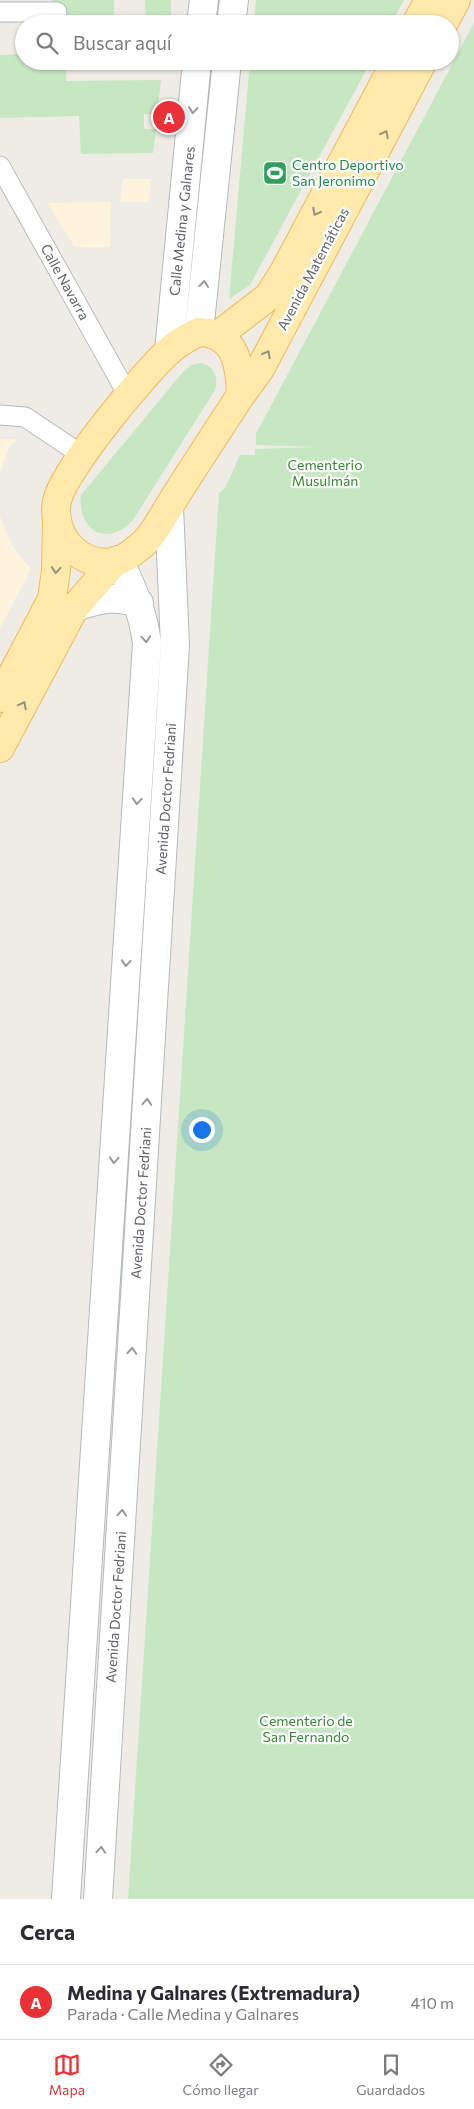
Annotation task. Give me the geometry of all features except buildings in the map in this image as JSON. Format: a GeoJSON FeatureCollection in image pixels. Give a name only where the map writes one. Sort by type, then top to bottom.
{"type":"FeatureCollection","features":[{"type":"Feature","properties":{"kind":"main road"},"geometry":{"type":"LineString","coordinates":[[202,15],[204,0]]}},
{"type":"Feature","properties":{"kind":"main road"},"geometry":{"type":"LineString","coordinates":[[232,15],[234,0]]}},
{"type":"Feature","properties":{"kind":"main road"},"geometry":{"type":"LineString","coordinates":[[421,15],[429,0]]}},
{"type":"Feature","properties":{"kind":"main road"},"geometry":{"type":"LineString","coordinates":[[448,15],[456,0]]}},
{"type":"Feature","properties":{"kind":"main road","name":"Calle Medina y Galnares"},"geometry":{"type":"LineString","coordinates":[[168,351],[197,70]]}},
{"type":"Feature","properties":{"kind":"main road","name":"Calle Medina y Galnares"},"geometry":{"type":"LineString","coordinates":[[208,334],[226,70]]}},
{"type":"Feature","properties":{"kind":"main road","name":"Avenida Matemáticas"},"geometry":{"type":"LineString","coordinates":[[0,698],[52,599],[56,570],[57,502],[62,485],[82,455],[168,351],[183,340],[208,334],[268,297],[284,272],[391,70]]}},
{"type":"Feature","properties":{"kind":"main road","name":"Avenida Matemáticas"},"geometry":{"type":"LineString","coordinates":[[0,748],[75,607],[117,561],[145,542],[260,369],[418,70]]}},
{"type":"Feature","properties":{"kind":"main road"},"geometry":{"type":"LineString","coordinates":[[208,334],[231,347],[238,361],[241,375],[241,395]]}},
{"type":"Feature","properties":{"kind":"main road","name":"Avenida Doctor Fedriani"},"geometry":{"type":"LineString","coordinates":[[98,1899],[175,645],[168,506]]}},
{"type":"Feature","properties":{"kind":"main road"},"geometry":{"type":"LineString","coordinates":[[57,522],[66,542],[82,558],[96,562],[117,561]]}},
{"type":"Feature","properties":{"kind":"main road","name":"Avenida Doctor Fedriani"},"geometry":{"type":"LineString","coordinates":[[66,1899],[147,643],[139,603],[117,561]]}},
{"type":"Feature","properties":{"kind":"main road"},"geometry":{"type":"LineString","coordinates":[[75,607],[107,597],[123,598],[139,603]]}},
{"type":"Feature","properties":{"kind":"street"},"geometry":{"type":"LineString","coordinates":[[0,12],[57,12]]}},
{"type":"Feature","properties":{"kind":"street","name":"Calle Navarra"},"geometry":{"type":"LineString","coordinates":[[0,166],[129,397]]}},
{"type":"Feature","properties":{"kind":"street"},"geometry":{"type":"LineString","coordinates":[[0,415],[24,417],[82,455]]}},
{"type":"Feature","properties":{"kind":"shaded area"},"geometry":{"type":"Polygon","coordinates":[[[123,179],[151,179],[149,202],[120,202],[123,179]]]}},
{"type":"Feature","properties":{"kind":"shaded area"},"geometry":{"type":"Polygon","coordinates":[[[111,202],[110,247],[75,247],[47,203],[111,202]]]}},
{"type":"Feature","properties":{"kind":"shaded area"},"geometry":{"type":"Polygon","coordinates":[[[0,439],[18,439],[8,449],[0,473],[0,439]]]}},
{"type":"Feature","properties":{"kind":"shaded area"},"geometry":{"type":"Polygon","coordinates":[[[0,516],[11,544],[31,569],[0,628],[0,516]]]}},
{"type":"Feature","properties":{"kind":"green space"},"geometry":{"type":"Polygon","coordinates":[[[52,0],[114,0],[114,15],[62,15],[62,10],[52,3],[52,0]]]}},
{"type":"Feature","properties":{"kind":"green space"},"geometry":{"type":"Polygon","coordinates":[[[145,0],[171,0],[171,15],[146,15],[145,0]]]}},
{"type":"Feature","properties":{"kind":"green space"},"geometry":{"type":"Polygon","coordinates":[[[256,0],[404,0],[396,15],[255,15],[256,0]]]}},
{"type":"Feature","properties":{"kind":"green space","name":"Cementerio de San Fernando"},"geometry":{"type":"Polygon","coordinates":[[[474,23],[474,1899],[128,1899],[219,493],[225,488],[240,455],[255,455],[255,449],[317,447],[256,445],[256,434],[449,70],[459,70],[459,51],[474,23]]]}},
{"type":"Feature","properties":{"kind":"green space"},"geometry":{"type":"Polygon","coordinates":[[[15,54],[15,70],[67,70],[66,81],[161,80],[157,114],[144,114],[144,129],[156,129],[153,153],[81,154],[79,116],[0,118],[0,55],[15,54]]]}},
{"type":"Feature","properties":{"kind":"green space","name":"Centro Deportivo San Jeronimo"},"geometry":{"type":"Polygon","coordinates":[[[249,70],[366,70],[250,285],[229,299],[249,70]]]}},
{"type":"Feature","properties":{"kind":"green space"},"geometry":{"type":"Polygon","coordinates":[[[205,364],[214,372],[216,376],[215,390],[133,520],[114,533],[96,532],[84,518],[81,508],[81,495],[183,372],[191,365],[205,364]]]}},
{"type":"Feature","properties":{"kind":"place","name":"Medina y Galnares (Extremadura)"},"geometry":{"type":"Point","coordinates":[169,117]}},
{"type":"Feature","properties":{"kind":"place","name":"Centro Deportivo San Jeronimo"},"geometry":{"type":"Point","coordinates":[275,173]}},
{"type":"Feature","properties":{"kind":"park label","name":"Cementerio Musulmán"},"geometry":{"type":"Point","coordinates":[325,474]}}]}
